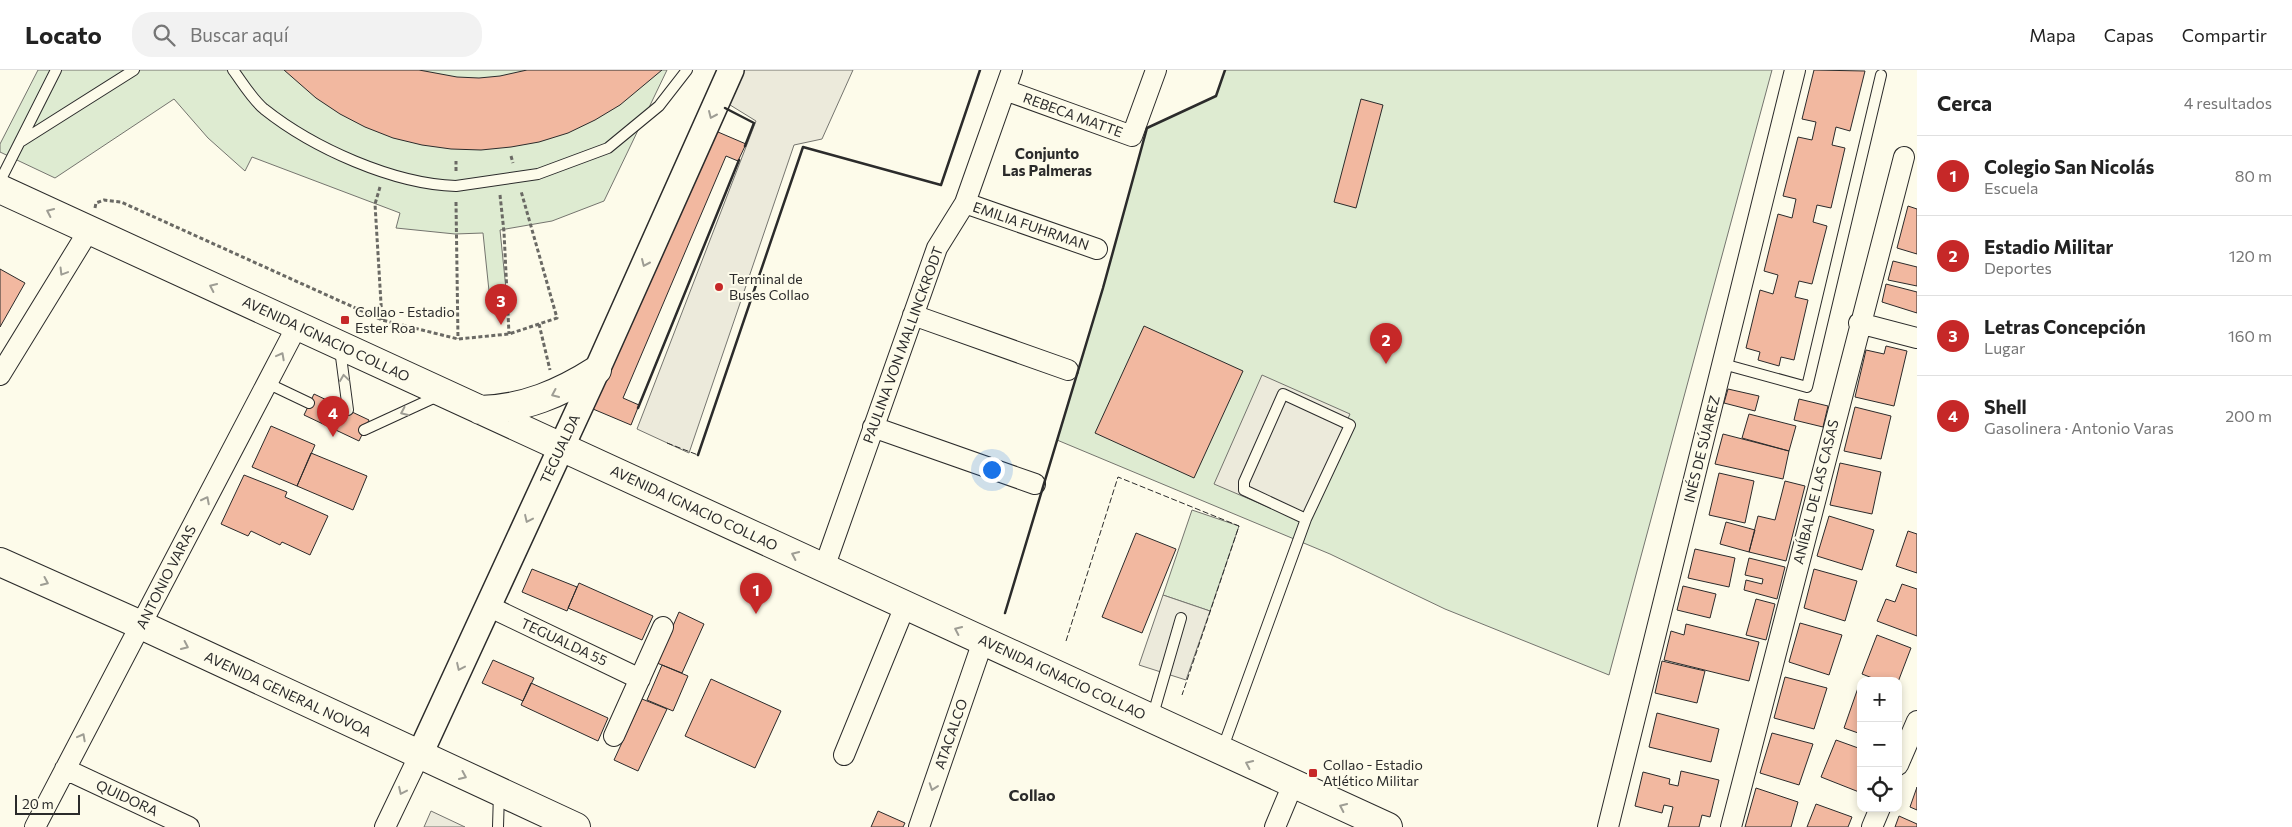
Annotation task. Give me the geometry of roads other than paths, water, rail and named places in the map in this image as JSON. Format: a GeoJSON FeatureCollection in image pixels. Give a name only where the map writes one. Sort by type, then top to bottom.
{"type":"FeatureCollection","features":[{"type":"Feature","properties":{"kind":"main road","name":"AVENIDA IGNACIO COLLAO"},"geometry":{"type":"LineString","coordinates":[[0,189],[1388,827]]}},
{"type":"Feature","properties":{"kind":"main road"},"geometry":{"type":"LineString","coordinates":[[480,410],[498,410],[529,404],[556,394],[597,370]]}},
{"type":"Feature","properties":{"kind":"main road","name":"AVENIDA GENERAL NOVOA"},"geometry":{"type":"LineString","coordinates":[[0,562],[141,625],[575,827]]}},
{"type":"Feature","properties":{"kind":"street","name":"TEGUALDA"},"geometry":{"type":"LineString","coordinates":[[385,827],[597,370],[732,70]]}},
{"type":"Feature","properties":{"kind":"street","name":"PAULINA VON MALLINCKRODT"},"geometry":{"type":"LineString","coordinates":[[824,568],[937,248],[965,203],[1012,70]]}},
{"type":"Feature","properties":{"kind":"street","name":"REBECA MATTE"},"geometry":{"type":"LineString","coordinates":[[1005,90],[1132,136],[1156,70]]}},
{"type":"Feature","properties":{"kind":"street","name":"INÉS DE SÚAREZ"},"geometry":{"type":"LineString","coordinates":[[1608,827],[1795,70]]}},
{"type":"Feature","properties":{"kind":"street","name":"ANÍBAL DE LAS CASAS"},"geometry":{"type":"LineString","coordinates":[[1731,827],[1904,156]]}},
{"type":"Feature","properties":{"kind":"street","name":"EMILIA FUHRMAN"},"geometry":{"type":"LineString","coordinates":[[965,203],[1098,249]]}},
{"type":"Feature","properties":{"kind":"street"},"geometry":{"type":"LineString","coordinates":[[0,376],[89,230]]}},
{"type":"Feature","properties":{"kind":"street"},"geometry":{"type":"LineString","coordinates":[[913,315],[1068,370]]}},
{"type":"Feature","properties":{"kind":"street"},"geometry":{"type":"LineString","coordinates":[[1860,323],[1917,338]]}},
{"type":"Feature","properties":{"kind":"street","name":"ANTONIO VARAS"},"geometry":{"type":"LineString","coordinates":[[35,827],[297,326]]}},
{"type":"Feature","properties":{"kind":"street"},"geometry":{"type":"LineString","coordinates":[[873,427],[1035,484]]}},
{"type":"Feature","properties":{"kind":"street","name":"TEGUALDA 55"},"geometry":{"type":"LineString","coordinates":[[488,606],[640,679]]}},
{"type":"Feature","properties":{"kind":"street"},"geometry":{"type":"LineString","coordinates":[[844,755],[905,606]]}},
{"type":"Feature","properties":{"kind":"street"},"geometry":{"type":"LineString","coordinates":[[614,736],[663,627]]}},
{"type":"Feature","properties":{"kind":"street","name":"ATACALCO"},"geometry":{"type":"LineString","coordinates":[[919,827],[983,641]]}},
{"type":"Feature","properties":{"kind":"street"},"geometry":{"type":"LineString","coordinates":[[1902,756],[1917,721]]}},
{"type":"Feature","properties":{"kind":"street","name":"QUIDORA"},"geometry":{"type":"LineString","coordinates":[[65,769],[189,827]]}},
{"type":"Feature","properties":{"kind":"street"},"geometry":{"type":"LineString","coordinates":[[1275,827],[1293,784]]}},
{"type":"Feature","properties":{"kind":"street"},"geometry":{"type":"LineString","coordinates":[[1872,827],[1878,812]]}},
{"type":"Feature","properties":{"kind":"lane"},"geometry":{"type":"LineString","coordinates":[[0,181],[56,70]]}},
{"type":"Feature","properties":{"kind":"lane"},"geometry":{"type":"LineString","coordinates":[[20,142],[134,70]]}},
{"type":"Feature","properties":{"kind":"lane"},"geometry":{"type":"LineString","coordinates":[[233,70],[263,108],[327,150],[385,172],[444,186],[456,186],[538,174],[608,148],[659,106],[687,70]]}},
{"type":"Feature","properties":{"kind":"lane"},"geometry":{"type":"LineString","coordinates":[[1723,364],[1807,387],[1881,76]]}},
{"type":"Feature","properties":{"kind":"lane"},"geometry":{"type":"LineString","coordinates":[[339,346],[348,410]]}},
{"type":"Feature","properties":{"kind":"lane"},"geometry":{"type":"LineString","coordinates":[[267,383],[309,403]]}},
{"type":"Feature","properties":{"kind":"lane"},"geometry":{"type":"LineString","coordinates":[[364,430],[444,394]]}},
{"type":"Feature","properties":{"kind":"lane"},"geometry":{"type":"LineString","coordinates":[[1222,751],[1306,519],[1350,425],[1283,394],[1244,482],[1244,490],[1306,519]]}},
{"type":"Feature","properties":{"kind":"lane"},"geometry":{"type":"LineString","coordinates":[[1152,719],[1181,618]]}},
{"type":"Feature","properties":{"kind":"lane"},"geometry":{"type":"LineString","coordinates":[[498,827],[499,792]]}},
{"type":"Feature","properties":{"kind":"place","name":"Terminal de Buses Collao"},"geometry":{"type":"Point","coordinates":[719,287]}},
{"type":"Feature","properties":{"kind":"place","name":"Collao - Estadio Ester Roa"},"geometry":{"type":"Point","coordinates":[345,320]}},
{"type":"Feature","properties":{"kind":"place","name":"Letras Concepción"},"geometry":{"type":"Point","coordinates":[501,325]}},
{"type":"Feature","properties":{"kind":"place","name":"Estadio Militar"},"geometry":{"type":"Point","coordinates":[1386,364]}},
{"type":"Feature","properties":{"kind":"place","name":"Shell"},"geometry":{"type":"Point","coordinates":[333,437]}},
{"type":"Feature","properties":{"kind":"place","name":"Colegio San Nicolás"},"geometry":{"type":"Point","coordinates":[756,614]}},
{"type":"Feature","properties":{"kind":"place","name":"Collao - Estadio Atlético Militar"},"geometry":{"type":"Point","coordinates":[1313,773]}},
{"type":"Feature","properties":{"kind":"district","name":"Conjunto Las Palmeras"},"geometry":{"type":"Point","coordinates":[1047,162]}},
{"type":"Feature","properties":{"kind":"district","name":"Collao"},"geometry":{"type":"Point","coordinates":[1032,795]}}]}
